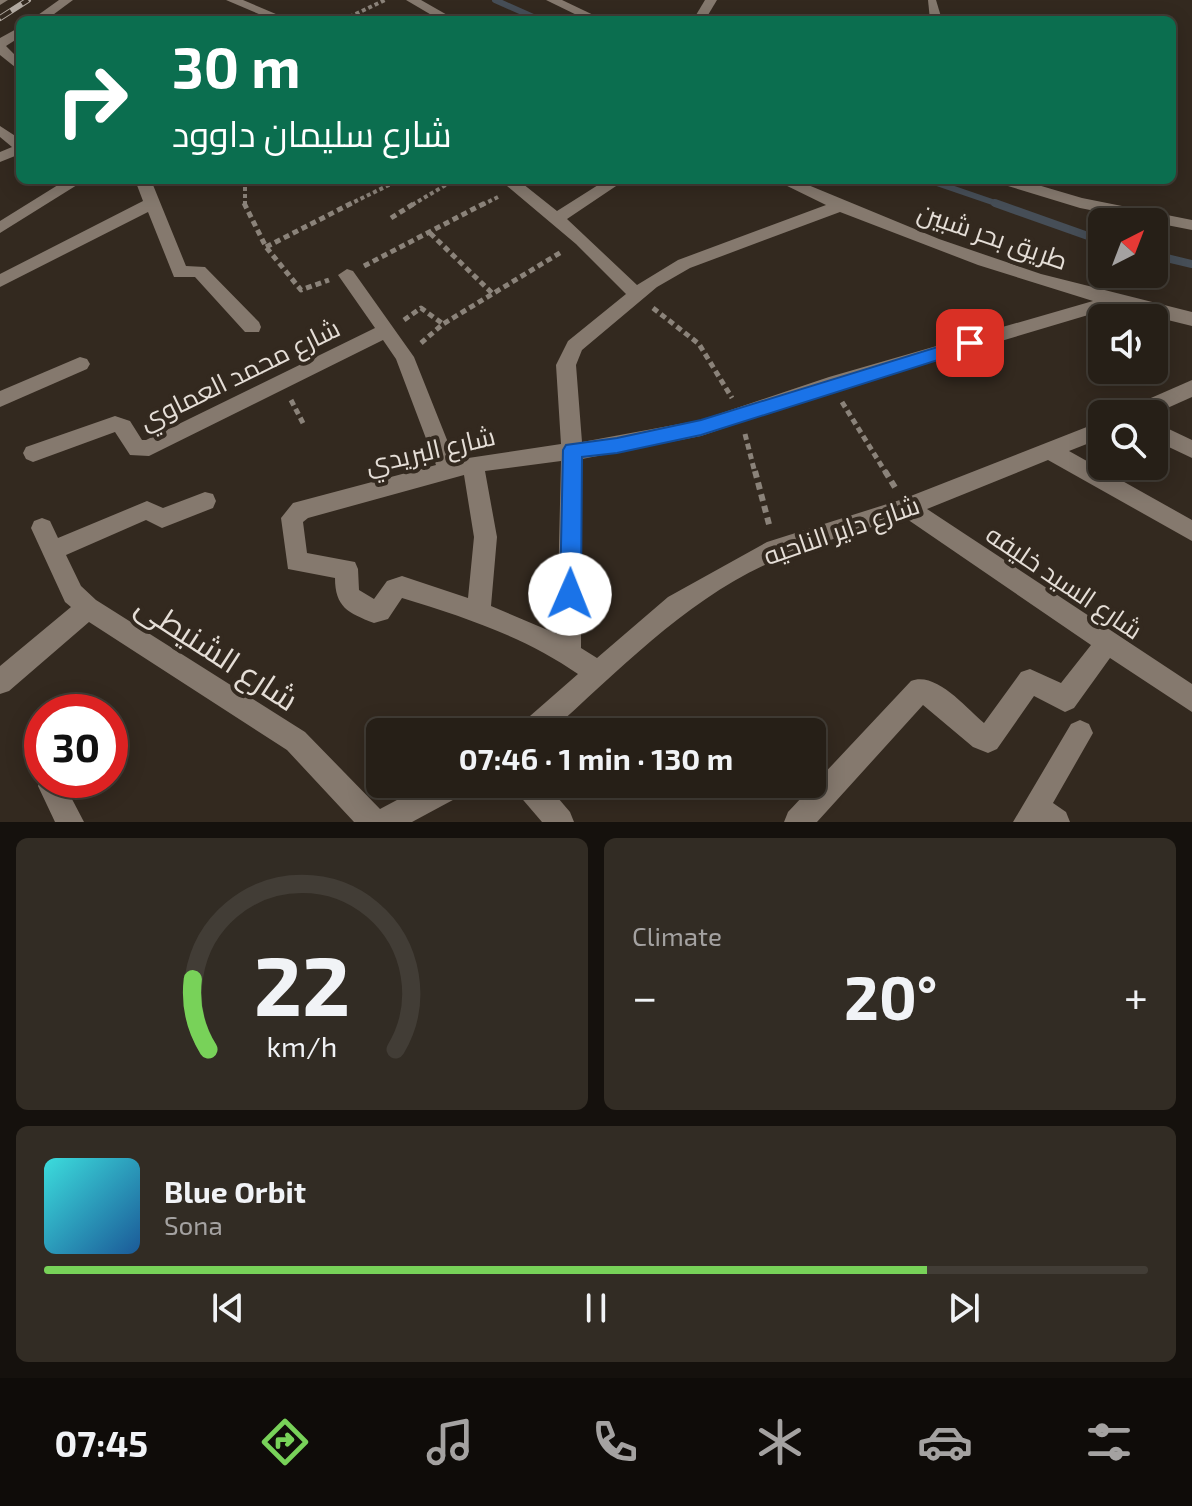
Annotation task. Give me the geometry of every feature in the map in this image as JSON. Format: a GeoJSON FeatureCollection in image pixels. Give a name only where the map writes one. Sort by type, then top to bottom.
{"type":"FeatureCollection","features":[{"type":"Feature","properties":{"kind":"street"},"geometry":{"type":"LineString","coordinates":[[43,16],[67,0]]}},
{"type":"Feature","properties":{"kind":"street"},"geometry":{"type":"LineString","coordinates":[[412,0],[442,16]]}},
{"type":"Feature","properties":{"kind":"street"},"geometry":{"type":"LineString","coordinates":[[552,0],[566,13],[580,16]]}},
{"type":"Feature","properties":{"kind":"street"},"geometry":{"type":"LineString","coordinates":[[242,1],[275,16]]}},
{"type":"Feature","properties":{"kind":"street"},"geometry":{"type":"LineString","coordinates":[[932,3],[935,16]]}},
{"type":"Feature","properties":{"kind":"street"},"geometry":{"type":"LineString","coordinates":[[0,46],[16,63]]}},
{"type":"Feature","properties":{"kind":"street"},"geometry":{"type":"LineString","coordinates":[[0,130],[16,144]]}},
{"type":"Feature","properties":{"kind":"street"},"geometry":{"type":"LineString","coordinates":[[0,228],[69,184]]}},
{"type":"Feature","properties":{"kind":"street"},"geometry":{"type":"LineString","coordinates":[[145,184],[180,273],[199,271],[252,327]]}},
{"type":"Feature","properties":{"kind":"street"},"geometry":{"type":"LineString","coordinates":[[512,184],[582,240],[637,295]]}},
{"type":"Feature","properties":{"kind":"street"},"geometry":{"type":"LineString","coordinates":[[556,219],[611,184]]}},
{"type":"Feature","properties":{"kind":"street","name":"طريق بحر شبين"},"geometry":{"type":"LineString","coordinates":[[792,184],[1012,273],[1111,302],[1192,319]]}},
{"type":"Feature","properties":{"kind":"street"},"geometry":{"type":"LineString","coordinates":[[1017,184],[1080,203],[1192,225]]}},
{"type":"Feature","properties":{"kind":"street"},"geometry":{"type":"LineString","coordinates":[[0,281],[153,203]]}},
{"type":"Feature","properties":{"kind":"street"},"geometry":{"type":"LineString","coordinates":[[569,652],[572,450],[566,365],[575,346],[637,295],[684,264],[840,206]]}},
{"type":"Feature","properties":{"kind":"street"},"geometry":{"type":"LineString","coordinates":[[347,275],[405,357],[460,467],[485,507],[487,557],[478,611],[569,652],[598,673]]}},
{"type":"Feature","properties":{"kind":"street","name":"شارع البريدي"},"geometry":{"type":"LineString","coordinates":[[478,611],[399,587],[380,611],[374,612],[347,596],[347,569],[296,562],[292,518],[301,510],[460,467],[660,438],[1111,302]]}},
{"type":"Feature","properties":{"kind":"street","name":"شارع محمد العماوي"},"geometry":{"type":"LineString","coordinates":[[33,453],[115,424],[122,425],[137,449],[149,448],[386,331]]}},
{"type":"Feature","properties":{"kind":"street"},"geometry":{"type":"LineString","coordinates":[[0,399],[80,364]]}},
{"type":"Feature","properties":{"kind":"street"},"geometry":{"type":"LineString","coordinates":[[1166,400],[1192,388]]}},
{"type":"Feature","properties":{"kind":"street","name":"شارع داير الناحيه"},"geometry":{"type":"LineString","coordinates":[[547,718],[676,605],[775,549],[907,507],[1088,435]]}},
{"type":"Feature","properties":{"kind":"street"},"geometry":{"type":"LineString","coordinates":[[1168,437],[1192,450]]}},
{"type":"Feature","properties":{"kind":"street"},"geometry":{"type":"LineString","coordinates":[[1051,451],[1192,531]]}},
{"type":"Feature","properties":{"kind":"street","name":"شارع الشنيطى"},"geometry":{"type":"LineString","coordinates":[[205,501],[162,518],[147,510],[46,540],[73,594],[88,608],[296,741],[373,822]]}},
{"type":"Feature","properties":{"kind":"street","name":"شارع السيد خليفه"},"geometry":{"type":"LineString","coordinates":[[907,507],[1106,644],[1192,699]]}},
{"type":"Feature","properties":{"kind":"street"},"geometry":{"type":"LineString","coordinates":[[0,682],[88,608]]}},
{"type":"Feature","properties":{"kind":"street"},"geometry":{"type":"LineString","coordinates":[[798,822],[920,690],[988,740],[1030,681],[1065,699],[1106,644]]}},
{"type":"Feature","properties":{"kind":"street"},"geometry":{"type":"LineString","coordinates":[[1039,817],[1080,733]]}},
{"type":"Feature","properties":{"kind":"street"},"geometry":{"type":"LineString","coordinates":[[57,798],[70,822]]}},
{"type":"Feature","properties":{"kind":"street"},"geometry":{"type":"LineString","coordinates":[[384,822],[428,798]]}},
{"type":"Feature","properties":{"kind":"street"},"geometry":{"type":"LineString","coordinates":[[540,798],[560,822]]}},
{"type":"Feature","properties":{"kind":"path"},"geometry":{"type":"LineString","coordinates":[[351,16],[385,0]]}},
{"type":"Feature","properties":{"kind":"path"},"geometry":{"type":"LineString","coordinates":[[245,184],[244,204],[266,247],[301,290],[347,275],[430,233],[512,184]]}},
{"type":"Feature","properties":{"kind":"path"},"geometry":{"type":"LineString","coordinates":[[266,247],[391,184]]}},
{"type":"Feature","properties":{"kind":"path"},"geometry":{"type":"LineString","coordinates":[[391,218],[447,184]]}},
{"type":"Feature","properties":{"kind":"path"},"geometry":{"type":"LineString","coordinates":[[430,233],[493,294]]}},
{"type":"Feature","properties":{"kind":"path"},"geometry":{"type":"LineString","coordinates":[[405,357],[443,324],[582,240]]}},
{"type":"Feature","properties":{"kind":"path"},"geometry":{"type":"LineString","coordinates":[[637,295],[699,344],[722,377],[739,415],[775,549]]}},
{"type":"Feature","properties":{"kind":"path"},"geometry":{"type":"LineString","coordinates":[[386,331],[421,308],[443,324]]}},
{"type":"Feature","properties":{"kind":"path"},"geometry":{"type":"LineString","coordinates":[[829,385],[853,417],[907,507]]}},
{"type":"Feature","properties":{"kind":"waterway"},"geometry":{"type":"LineString","coordinates":[[495,0],[531,16]]}},
{"type":"Feature","properties":{"kind":"waterway"},"geometry":{"type":"LineString","coordinates":[[940,184],[1001,205]]}},
{"type":"Feature","properties":{"kind":"waterway"},"geometry":{"type":"LineString","coordinates":[[995,203],[1088,236]]}},
{"type":"Feature","properties":{"kind":"waterway"},"geometry":{"type":"LineString","coordinates":[[1168,258],[1192,264]]}},
{"type":"Feature","properties":{"kind":"railway"},"geometry":{"type":"LineString","coordinates":[[0,18],[28,0]]}},
{"type":"Feature","properties":{"kind":"route"},"geometry":{"type":"LineString","coordinates":[[570,594],[572,450],[617,446],[701,428],[829,385],[970,343]]}}]}
